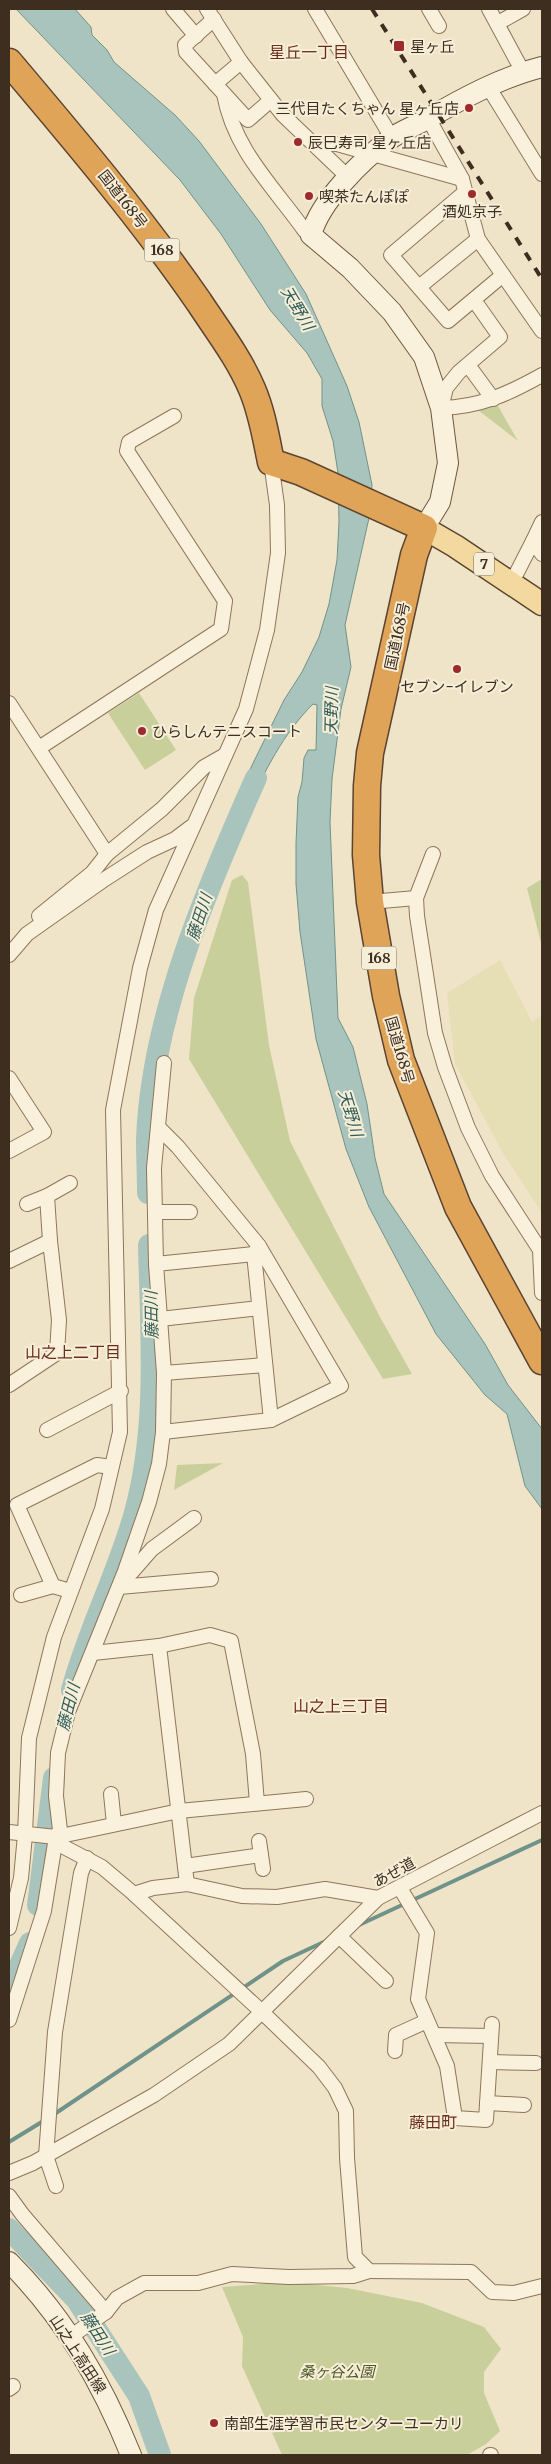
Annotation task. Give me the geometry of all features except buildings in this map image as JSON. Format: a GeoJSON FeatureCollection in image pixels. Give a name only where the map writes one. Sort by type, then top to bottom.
{"type":"FeatureCollection","features":[{"type":"Feature","properties":{"kind":"highway","name":"国道168号"},"geometry":{"type":"LineString","coordinates":[[9,62],[93,161],[160,247],[232,350],[253,390],[261,415],[271,462]]}},
{"type":"Feature","properties":{"kind":"highway"},"geometry":{"type":"LineString","coordinates":[[271,462],[301,472],[424,528]]}},
{"type":"Feature","properties":{"kind":"highway","name":"国道168号"},"geometry":{"type":"LineString","coordinates":[[424,528],[414,555],[370,753],[367,786],[366,855],[370,902],[386,996],[398,1051],[422,1118],[458,1207],[542,1361]]}},
{"type":"Feature","properties":{"kind":"main road","name":"7"},"geometry":{"type":"LineString","coordinates":[[424,528],[512,582],[542,604]]}},
{"type":"Feature","properties":{"kind":"street"},"geometry":{"type":"LineString","coordinates":[[173,9],[196,36]]}},
{"type":"Feature","properties":{"kind":"street"},"geometry":{"type":"LineString","coordinates":[[315,9],[392,138]]}},
{"type":"Feature","properties":{"kind":"street"},"geometry":{"type":"LineString","coordinates":[[429,9],[439,26]]}},
{"type":"Feature","properties":{"kind":"street"},"geometry":{"type":"LineString","coordinates":[[489,9],[522,72]]}},
{"type":"Feature","properties":{"kind":"street"},"geometry":{"type":"LineString","coordinates":[[498,23],[523,9]]}},
{"type":"Feature","properties":{"kind":"street"},"geometry":{"type":"LineString","coordinates":[[271,100],[248,120],[186,52],[185,45],[196,36],[211,14],[241,62],[271,100],[349,178]]}},
{"type":"Feature","properties":{"kind":"street"},"geometry":{"type":"LineString","coordinates":[[220,89],[241,62]]}},
{"type":"Feature","properties":{"kind":"street"},"geometry":{"type":"LineString","coordinates":[[311,235],[315,221],[327,202],[372,154],[392,138],[465,98],[522,72],[542,67]]}},
{"type":"Feature","properties":{"kind":"street"},"geometry":{"type":"LineString","coordinates":[[489,88],[542,174]]}},
{"type":"Feature","properties":{"kind":"street"},"geometry":{"type":"LineString","coordinates":[[220,89],[233,128],[242,146],[305,231],[350,268],[392,312],[424,357],[441,408],[448,463],[440,502],[424,528]]}},
{"type":"Feature","properties":{"kind":"street"},"geometry":{"type":"LineString","coordinates":[[428,118],[463,186],[478,238],[542,331]]}},
{"type":"Feature","properties":{"kind":"street"},"geometry":{"type":"LineString","coordinates":[[314,142],[336,144],[372,154],[463,186]]}},
{"type":"Feature","properties":{"kind":"street"},"geometry":{"type":"LineString","coordinates":[[463,186],[391,254],[448,321],[503,275]]}},
{"type":"Feature","properties":{"kind":"street"},"geometry":{"type":"LineString","coordinates":[[419,287],[478,238]]}},
{"type":"Feature","properties":{"kind":"street"},"geometry":{"type":"LineString","coordinates":[[441,408],[446,388],[468,365],[500,337],[474,300]]}},
{"type":"Feature","properties":{"kind":"street"},"geometry":{"type":"LineString","coordinates":[[468,365],[493,400]]}},
{"type":"Feature","properties":{"kind":"street"},"geometry":{"type":"LineString","coordinates":[[441,408],[466,407],[493,400],[542,376]]}},
{"type":"Feature","properties":{"kind":"street"},"geometry":{"type":"LineString","coordinates":[[39,748],[221,629],[225,601],[127,451],[128,442],[174,416]]}},
{"type":"Feature","properties":{"kind":"street"},"geometry":{"type":"LineString","coordinates":[[9,1928],[21,1878],[30,1738],[54,1637],[102,1509],[120,1432],[121,1391],[113,1110],[140,968],[156,910],[246,709],[257,672],[275,588],[278,553],[277,505],[271,462]]}},
{"type":"Feature","properties":{"kind":"street"},"geometry":{"type":"LineString","coordinates":[[512,582],[542,522]]}},
{"type":"Feature","properties":{"kind":"street"},"geometry":{"type":"LineString","coordinates":[[533,541],[542,554]]}},
{"type":"Feature","properties":{"kind":"street"},"geometry":{"type":"LineString","coordinates":[[9,703],[107,854]]}},
{"type":"Feature","properties":{"kind":"street"},"geometry":{"type":"LineString","coordinates":[[27,934],[27,926],[92,872],[107,854],[162,809],[204,767],[225,755]]}},
{"type":"Feature","properties":{"kind":"street"},"geometry":{"type":"LineString","coordinates":[[9,955],[27,934],[105,878],[147,852],[175,839],[192,826]]}},
{"type":"Feature","properties":{"kind":"street"},"geometry":{"type":"LineString","coordinates":[[147,852],[162,850],[171,853],[177,861]]}},
{"type":"Feature","properties":{"kind":"street"},"geometry":{"type":"LineString","coordinates":[[433,854],[416,898],[417,916],[435,1033],[444,1067],[468,1128],[492,1176],[540,1250],[542,1293]]}},
{"type":"Feature","properties":{"kind":"street"},"geometry":{"type":"LineString","coordinates":[[370,902],[416,898]]}},
{"type":"Feature","properties":{"kind":"street"},"geometry":{"type":"LineString","coordinates":[[9,2020],[44,1911],[53,1837],[60,1830],[56,1796],[58,1753],[68,1712],[81,1676],[93,1653],[119,1587],[149,1502],[159,1464],[163,1432],[164,1373],[156,1264],[154,1168],[164,1063]]}},
{"type":"Feature","properties":{"kind":"street"},"geometry":{"type":"LineString","coordinates":[[9,1078],[44,1132],[9,1151]]}},
{"type":"Feature","properties":{"kind":"street"},"geometry":{"type":"LineString","coordinates":[[159,1128],[184,1154],[256,1250],[341,1386],[271,1420],[163,1432]]}},
{"type":"Feature","properties":{"kind":"street"},"geometry":{"type":"LineString","coordinates":[[27,1204],[47,1196],[70,1182]]}},
{"type":"Feature","properties":{"kind":"street"},"geometry":{"type":"LineString","coordinates":[[9,1384],[58,1353],[59,1320],[47,1196]]}},
{"type":"Feature","properties":{"kind":"street"},"geometry":{"type":"LineString","coordinates":[[155,1212],[190,1212]]}},
{"type":"Feature","properties":{"kind":"street"},"geometry":{"type":"LineString","coordinates":[[9,1261],[50,1241]]}},
{"type":"Feature","properties":{"kind":"street"},"geometry":{"type":"LineString","coordinates":[[156,1264],[256,1250]]}},
{"type":"Feature","properties":{"kind":"street"},"geometry":{"type":"LineString","coordinates":[[256,1250],[259,1308],[271,1420]]}},
{"type":"Feature","properties":{"kind":"street"},"geometry":{"type":"LineString","coordinates":[[160,1319],[259,1308]]}},
{"type":"Feature","properties":{"kind":"street"},"geometry":{"type":"LineString","coordinates":[[164,1373],[265,1365]]}},
{"type":"Feature","properties":{"kind":"street"},"geometry":{"type":"LineString","coordinates":[[47,1430],[121,1391]]}},
{"type":"Feature","properties":{"kind":"street"},"geometry":{"type":"LineString","coordinates":[[54,1586],[17,1505],[97,1465],[111,1467]]}},
{"type":"Feature","properties":{"kind":"street"},"geometry":{"type":"LineString","coordinates":[[119,1587],[152,1548],[194,1518]]}},
{"type":"Feature","properties":{"kind":"street"},"geometry":{"type":"LineString","coordinates":[[119,1587],[211,1579]]}},
{"type":"Feature","properties":{"kind":"street"},"geometry":{"type":"LineString","coordinates":[[21,1595],[54,1586],[70,1591]]}},
{"type":"Feature","properties":{"kind":"street"},"geometry":{"type":"LineString","coordinates":[[93,1653],[159,1646],[210,1635],[231,1641],[252,1754],[257,1803]]}},
{"type":"Feature","properties":{"kind":"street"},"geometry":{"type":"LineString","coordinates":[[159,1646],[187,1884]]}},
{"type":"Feature","properties":{"kind":"street"},"geometry":{"type":"LineString","coordinates":[[111,1794],[114,1824]]}},
{"type":"Feature","properties":{"kind":"street"},"geometry":{"type":"LineString","coordinates":[[9,1832],[53,1837],[179,1811],[306,1799]]}},
{"type":"Feature","properties":{"kind":"street","name":"あぜ道"},"geometry":{"type":"LineString","coordinates":[[9,2173],[46,2156],[154,2095],[229,2044],[378,1898],[542,1813]]}},
{"type":"Feature","properties":{"kind":"street"},"geometry":{"type":"LineString","coordinates":[[53,1837],[64,1847],[87,1858],[134,1894],[319,2066],[335,2088],[346,2111],[347,2158],[354,2257],[369,2271]]}},
{"type":"Feature","properties":{"kind":"street"},"geometry":{"type":"LineString","coordinates":[[185,1866],[260,1848],[263,1869]]}},
{"type":"Feature","properties":{"kind":"street"},"geometry":{"type":"LineString","coordinates":[[56,2186],[46,2156],[55,2032],[81,1873],[87,1858]]}},
{"type":"Feature","properties":{"kind":"street"},"geometry":{"type":"LineString","coordinates":[[134,1894],[153,1888],[187,1884],[242,1896],[277,1897],[325,1889],[378,1898]]}},
{"type":"Feature","properties":{"kind":"street"},"geometry":{"type":"LineString","coordinates":[[400,1888],[426,1933],[418,1999],[447,2066],[455,2118],[486,2120],[492,2030],[434,2035]]}},
{"type":"Feature","properties":{"kind":"street"},"geometry":{"type":"LineString","coordinates":[[339,1936],[386,1981]]}},
{"type":"Feature","properties":{"kind":"street"},"geometry":{"type":"LineString","coordinates":[[395,2051],[396,2035],[427,2020]]}},
{"type":"Feature","properties":{"kind":"street"},"geometry":{"type":"LineString","coordinates":[[490,2062],[536,2063]]}},
{"type":"Feature","properties":{"kind":"street"},"geometry":{"type":"LineString","coordinates":[[487,2103],[524,2105]]}},
{"type":"Feature","properties":{"kind":"street"},"geometry":{"type":"LineString","coordinates":[[9,2196],[104,2314]]}},
{"type":"Feature","properties":{"kind":"street","name":"山之上高田線"},"geometry":{"type":"LineString","coordinates":[[9,2262],[24,2278],[70,2337],[111,2404],[131,2455]]}},
{"type":"Feature","properties":{"kind":"street"},"geometry":{"type":"LineString","coordinates":[[70,2337],[104,2314],[117,2298],[144,2283],[198,2283],[232,2274],[289,2277],[353,2276],[369,2271],[471,2272],[492,2292],[514,2293],[542,2286]]}},
{"type":"Feature","properties":{"kind":"shaded area"},"geometry":{"type":"Polygon","coordinates":[[[500,960],[532,1022],[542,1016],[542,1213],[503,1153],[455,1064],[447,993],[500,960]]]}},
{"type":"Feature","properties":{"kind":"green space"},"geometry":{"type":"Polygon","coordinates":[[[497,404],[518,441],[478,410],[497,404]]]}},
{"type":"Feature","properties":{"kind":"green space","name":"ひらしんテニスコート"},"geometry":{"type":"Polygon","coordinates":[[[139,693],[176,750],[145,770],[108,713],[139,693]]]}},
{"type":"Feature","properties":{"kind":"green space"},"geometry":{"type":"Polygon","coordinates":[[[242,875],[248,882],[269,1045],[290,1141],[380,1317],[412,1374],[383,1379],[189,1059],[194,998],[232,880],[242,875]]]}},
{"type":"Feature","properties":{"kind":"green space"},"geometry":{"type":"Polygon","coordinates":[[[542,879],[542,947],[527,888],[542,879]]]}},
{"type":"Feature","properties":{"kind":"green space"},"geometry":{"type":"Polygon","coordinates":[[[223,1463],[174,1490],[177,1465],[223,1463]]]}},
{"type":"Feature","properties":{"kind":"green space","name":"桑ヶ谷公園"},"geometry":{"type":"Polygon","coordinates":[[[289,2282],[347,2288],[422,2303],[484,2327],[501,2349],[484,2372],[484,2393],[500,2431],[486,2444],[467,2455],[282,2455],[242,2366],[243,2337],[222,2287],[289,2282]]]}},
{"type":"Feature","properties":{"kind":"water","name":"天野川"},"geometry":{"type":"Polygon","coordinates":[[[16,9],[75,9],[91,27],[92,35],[107,50],[114,62],[175,115],[199,141],[261,224],[306,294],[347,386],[359,422],[372,485],[369,518],[345,625],[351,667],[341,709],[332,779],[330,822],[338,1018],[353,1047],[367,1104],[375,1158],[384,1194],[485,1344],[508,1385],[542,1429],[542,1509],[525,1486],[507,1414],[485,1395],[436,1334],[369,1207],[346,1149],[316,1039],[300,932],[296,884],[298,797],[302,782],[304,758],[308,750],[316,750],[317,705],[313,704],[292,728],[268,767],[247,808],[235,800],[284,700],[302,672],[319,637],[329,604],[337,560],[339,522],[338,473],[333,441],[322,406],[322,379],[307,353],[270,310],[221,234],[180,180],[16,9]]]}},
{"type":"Feature","properties":{"kind":"waterway","name":"藤田川"},"geometry":{"type":"LineString","coordinates":[[148,1193],[147,1140],[151,1094],[159,1047],[170,1001],[201,909],[256,778]]}},
{"type":"Feature","properties":{"kind":"waterway","name":"藤田川"},"geometry":{"type":"LineString","coordinates":[[72,1690],[86,1646],[127,1538],[142,1483],[147,1449],[152,1381],[149,1245]]}},
{"type":"Feature","properties":{"kind":"waterway","name":"藤田川"},"geometry":{"type":"LineString","coordinates":[[38,1905],[54,1778]]}},
{"type":"Feature","properties":{"kind":"waterway"},"geometry":{"type":"LineString","coordinates":[[359,1925],[542,1840]]}},
{"type":"Feature","properties":{"kind":"waterway"},"geometry":{"type":"LineString","coordinates":[[53,2115],[283,1961],[328,1940]]}},
{"type":"Feature","properties":{"kind":"waterway","name":"藤田川"},"geometry":{"type":"LineString","coordinates":[[9,1990],[30,1943]]}},
{"type":"Feature","properties":{"kind":"waterway"},"geometry":{"type":"LineString","coordinates":[[9,2142],[45,2120]]}},
{"type":"Feature","properties":{"kind":"waterway","name":"藤田川"},"geometry":{"type":"LineString","coordinates":[[9,2229],[77,2300],[139,2396],[160,2455]]}},
{"type":"Feature","properties":{"kind":"railway"},"geometry":{"type":"LineString","coordinates":[[372,9],[542,279]]}},
{"type":"Feature","properties":{"kind":"place","name":"星ヶ丘"},"geometry":{"type":"Point","coordinates":[399,46]}},
{"type":"Feature","properties":{"kind":"place","name":"三代目たくちゃん 星ヶ丘店"},"geometry":{"type":"Point","coordinates":[469,108]}},
{"type":"Feature","properties":{"kind":"place","name":"辰巳寿司 星ヶ丘店"},"geometry":{"type":"Point","coordinates":[298,142]}},
{"type":"Feature","properties":{"kind":"place","name":"酒処京子"},"geometry":{"type":"Point","coordinates":[472,194]}},
{"type":"Feature","properties":{"kind":"place","name":"喫茶たんぽぽ"},"geometry":{"type":"Point","coordinates":[309,196]}},
{"type":"Feature","properties":{"kind":"place","name":"セブン-イレブン"},"geometry":{"type":"Point","coordinates":[457,669]}},
{"type":"Feature","properties":{"kind":"place","name":"ひらしんテニスコート"},"geometry":{"type":"Point","coordinates":[142,731]}},
{"type":"Feature","properties":{"kind":"place","name":"南部生涯学習市民センターユーカリ"},"geometry":{"type":"Point","coordinates":[214,2423]}},
{"type":"Feature","properties":{"kind":"district","name":"星丘一丁目"},"geometry":{"type":"Point","coordinates":[309,52]}},
{"type":"Feature","properties":{"kind":"district","name":"山之上二丁目"},"geometry":{"type":"Point","coordinates":[73,1352]}},
{"type":"Feature","properties":{"kind":"district","name":"山之上三丁目"},"geometry":{"type":"Point","coordinates":[341,1706]}},
{"type":"Feature","properties":{"kind":"district","name":"藤田町"},"geometry":{"type":"Point","coordinates":[433,2122]}}]}
